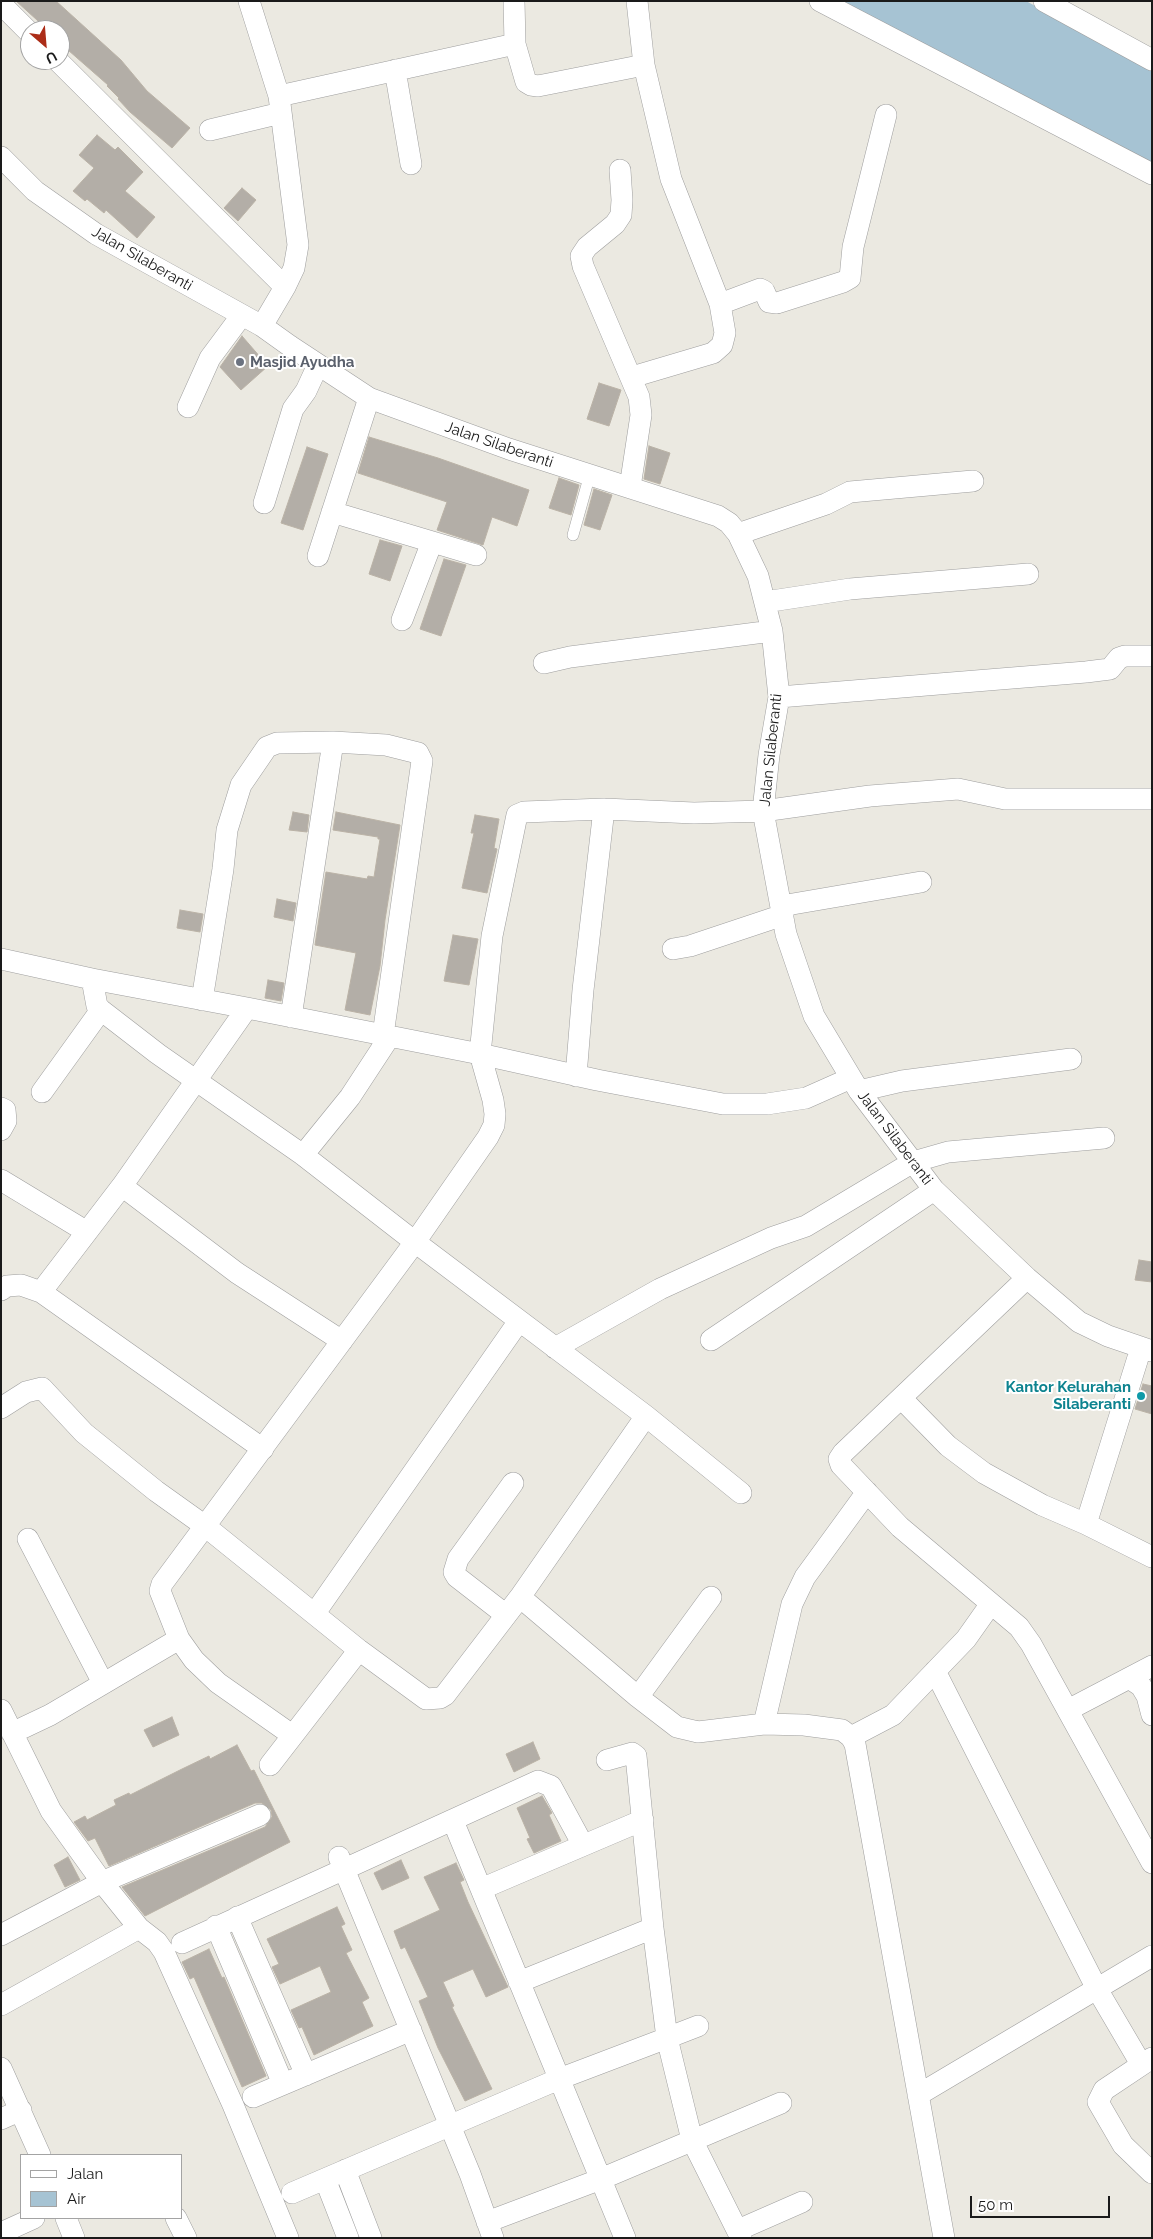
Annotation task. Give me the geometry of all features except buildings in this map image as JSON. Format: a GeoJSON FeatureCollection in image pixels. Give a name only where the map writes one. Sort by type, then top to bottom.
{"type":"FeatureCollection","features":[{"type":"Feature","properties":{"kind":"street"},"geometry":{"type":"LineString","coordinates":[[249,1],[280,104],[298,244],[294,268],[262,326]]}},
{"type":"Feature","properties":{"kind":"street"},"geometry":{"type":"LineString","coordinates":[[514,1],[515,44],[526,82],[531,85],[538,86],[644,65]]}},
{"type":"Feature","properties":{"kind":"street"},"geometry":{"type":"LineString","coordinates":[[632,377],[713,353],[722,345],[725,333],[720,304],[671,179],[644,65],[637,1]]}},
{"type":"Feature","properties":{"kind":"street"},"geometry":{"type":"LineString","coordinates":[[820,1],[1152,174]]}},
{"type":"Feature","properties":{"kind":"street"},"geometry":{"type":"LineString","coordinates":[[1044,1],[1152,60]]}},
{"type":"Feature","properties":{"kind":"street"},"geometry":{"type":"LineString","coordinates":[[1,4],[20,23]]}},
{"type":"Feature","properties":{"kind":"street"},"geometry":{"type":"LineString","coordinates":[[210,130],[280,104],[395,70],[515,44]]}},
{"type":"Feature","properties":{"kind":"street"},"geometry":{"type":"LineString","coordinates":[[67,70],[285,287]]}},
{"type":"Feature","properties":{"kind":"street"},"geometry":{"type":"LineString","coordinates":[[395,70],[411,164]]}},
{"type":"Feature","properties":{"kind":"street"},"geometry":{"type":"LineString","coordinates":[[720,304],[760,288],[764,291],[769,302],[777,304],[836,285],[850,278],[857,230],[886,115]]}},
{"type":"Feature","properties":{"kind":"street","name":"Jalan Silaberanti"},"geometry":{"type":"LineString","coordinates":[[1,157],[35,191],[96,234],[262,326],[369,398],[509,449],[718,516],[728,523],[738,534],[758,576],[772,631],[779,698],[769,755],[763,811],[786,934],[814,1016],[855,1084],[934,1190],[1027,1278],[1079,1322],[1146,1349]]}},
{"type":"Feature","properties":{"kind":"street"},"geometry":{"type":"LineString","coordinates":[[620,170],[621,215],[615,224],[587,247],[581,256],[583,266],[640,397],[641,415],[630,487]]}},
{"type":"Feature","properties":{"kind":"street"},"geometry":{"type":"LineString","coordinates":[[188,407],[210,358],[242,315]]}},
{"type":"Feature","properties":{"kind":"street"},"geometry":{"type":"LineString","coordinates":[[264,503],[293,409],[306,391],[318,365]]}},
{"type":"Feature","properties":{"kind":"street"},"geometry":{"type":"LineString","coordinates":[[318,556],[369,398]]}},
{"type":"Feature","properties":{"kind":"street"},"geometry":{"type":"LineString","coordinates":[[738,534],[826,504],[850,492],[973,481]]}},
{"type":"Feature","properties":{"kind":"street"},"geometry":{"type":"LineString","coordinates":[[332,512],[476,555]]}},
{"type":"Feature","properties":{"kind":"street"},"geometry":{"type":"LineString","coordinates":[[402,620],[432,542]]}},
{"type":"Feature","properties":{"kind":"street"},"geometry":{"type":"LineString","coordinates":[[765,602],[850,590],[1028,574]]}},
{"type":"Feature","properties":{"kind":"street"},"geometry":{"type":"LineString","coordinates":[[544,663],[570,657],[772,631]]}},
{"type":"Feature","properties":{"kind":"street"},"geometry":{"type":"LineString","coordinates":[[779,698],[1086,672],[1110,668],[1119,658],[1125,656],[1152,656]]}},
{"type":"Feature","properties":{"kind":"street"},"geometry":{"type":"LineString","coordinates":[[202,1000],[227,830],[241,786],[268,747],[277,742],[333,742],[386,745],[418,753],[422,761],[386,1035],[356,1088],[303,1155]]}},
{"type":"Feature","properties":{"kind":"street"},"geometry":{"type":"LineString","coordinates":[[291,1016],[333,742]]}},
{"type":"Feature","properties":{"kind":"street"},"geometry":{"type":"LineString","coordinates":[[292,1735],[218,1683],[194,1660],[179,1639],[160,1591],[162,1584],[415,1242],[488,1137],[494,1125],[493,1100],[480,1054],[492,936],[515,820],[519,812],[604,809],[694,813],[763,811],[870,796],[958,789],[1005,799],[1152,799]]}},
{"type":"Feature","properties":{"kind":"street"},"geometry":{"type":"LineString","coordinates":[[576,1076],[583,990],[604,809]]}},
{"type":"Feature","properties":{"kind":"street"},"geometry":{"type":"LineString","coordinates":[[673,949],[690,946],[782,911],[921,882]]}},
{"type":"Feature","properties":{"kind":"street"},"geometry":{"type":"LineString","coordinates":[[1,959],[92,979],[291,1016],[480,1054],[576,1076],[723,1104],[767,1104],[806,1098],[855,1084],[902,1081],[1071,1059]]}},
{"type":"Feature","properties":{"kind":"street"},"geometry":{"type":"LineString","coordinates":[[92,979],[97,1006],[101,1010],[196,1081],[303,1155],[646,1416],[741,1493]]}},
{"type":"Feature","properties":{"kind":"street"},"geometry":{"type":"LineString","coordinates":[[41,1292],[122,1186],[247,1008]]}},
{"type":"Feature","properties":{"kind":"street"},"geometry":{"type":"LineString","coordinates":[[42,1092],[101,1010]]}},
{"type":"Feature","properties":{"kind":"street"},"geometry":{"type":"LineString","coordinates":[[1,1108],[5,1110],[6,1120],[1,1130]]}},
{"type":"Feature","properties":{"kind":"street"},"geometry":{"type":"LineString","coordinates":[[555,1348],[660,1289],[771,1238],[806,1226],[913,1162],[948,1152],[1104,1138]]}},
{"type":"Feature","properties":{"kind":"street"},"geometry":{"type":"LineString","coordinates":[[1,1180],[86,1232]]}},
{"type":"Feature","properties":{"kind":"street"},"geometry":{"type":"LineString","coordinates":[[122,1186],[237,1273],[342,1341]]}},
{"type":"Feature","properties":{"kind":"street"},"geometry":{"type":"LineString","coordinates":[[711,1340],[934,1190]]}},
{"type":"Feature","properties":{"kind":"street"},"geometry":{"type":"LineString","coordinates":[[1027,1278],[902,1399],[843,1453],[839,1459],[841,1465],[900,1527],[1019,1628],[1031,1644],[1152,1863]]}},
{"type":"Feature","properties":{"kind":"street"},"geometry":{"type":"LineString","coordinates":[[1,1290],[7,1286],[22,1285],[41,1292],[263,1449]]}},
{"type":"Feature","properties":{"kind":"street"},"geometry":{"type":"LineString","coordinates":[[314,1613],[519,1321]]}},
{"type":"Feature","properties":{"kind":"street"},"geometry":{"type":"LineString","coordinates":[[1086,1524],[1146,1349]]}},
{"type":"Feature","properties":{"kind":"street"},"geometry":{"type":"LineString","coordinates":[[1,1408],[26,1392],[42,1388],[84,1433],[156,1491],[205,1526],[359,1650],[419,1696],[426,1699],[440,1698],[445,1695],[520,1597],[646,1416]]}},
{"type":"Feature","properties":{"kind":"street"},"geometry":{"type":"LineString","coordinates":[[902,1399],[948,1446],[984,1473],[1042,1505],[1086,1524],[1152,1557]]}},
{"type":"Feature","properties":{"kind":"street"},"geometry":{"type":"LineString","coordinates":[[506,1615],[457,1578],[454,1572],[458,1559],[512,1483]]}},
{"type":"Feature","properties":{"kind":"street"},"geometry":{"type":"LineString","coordinates":[[764,1724],[792,1604],[805,1577],[867,1492]]}},
{"type":"Feature","properties":{"kind":"street"},"geometry":{"type":"LineString","coordinates":[[28,1540],[103,1683]]}},
{"type":"Feature","properties":{"kind":"street"},"geometry":{"type":"LineString","coordinates":[[520,1597],[638,1697],[677,1727],[698,1732],[764,1724],[804,1725],[842,1730],[851,1737],[855,1744],[944,2238]]}},
{"type":"Feature","properties":{"kind":"street"},"geometry":{"type":"LineString","coordinates":[[638,1697],[712,1597]]}},
{"type":"Feature","properties":{"kind":"street"},"geometry":{"type":"LineString","coordinates":[[851,1737],[893,1715],[966,1640],[990,1605]]}},
{"type":"Feature","properties":{"kind":"street"},"geometry":{"type":"LineString","coordinates":[[179,1639],[36,1722],[5,1722],[51,1812],[102,1882],[139,1928],[156,1942],[164,1952],[233,2105],[281,2236]]}},
{"type":"Feature","properties":{"kind":"street"},"geometry":{"type":"LineString","coordinates":[[270,1765],[359,1650]]}},
{"type":"Feature","properties":{"kind":"street"},"geometry":{"type":"LineString","coordinates":[[1068,1710],[1152,1666]]}},
{"type":"Feature","properties":{"kind":"street"},"geometry":{"type":"LineString","coordinates":[[935,1671],[1097,1989],[1146,2061],[1104,2090],[1098,2102],[1123,2145],[1152,2173]]}},
{"type":"Feature","properties":{"kind":"street"},"geometry":{"type":"LineString","coordinates":[[1129,1678],[1141,1686],[1147,1696],[1152,1715]]}},
{"type":"Feature","properties":{"kind":"street"},"geometry":{"type":"LineString","coordinates":[[607,1760],[632,1753],[636,1756],[653,1928],[667,2038],[692,2140],[740,2234],[802,2202]]}},
{"type":"Feature","properties":{"kind":"street"},"geometry":{"type":"LineString","coordinates":[[182,1943],[341,1863],[453,1820],[538,1781],[544,1781],[551,1786],[584,1845]]}},
{"type":"Feature","properties":{"kind":"street"},"geometry":{"type":"LineString","coordinates":[[1,1936],[102,1882],[260,1815]]}},
{"type":"Feature","properties":{"kind":"street"},"geometry":{"type":"LineString","coordinates":[[453,1820],[625,2238]]}},
{"type":"Feature","properties":{"kind":"street"},"geometry":{"type":"LineString","coordinates":[[481,1889],[643,1820]]}},
{"type":"Feature","properties":{"kind":"street"},"geometry":{"type":"LineString","coordinates":[[341,1863],[450,2126],[490,2230],[601,2179],[781,2103]]}},
{"type":"Feature","properties":{"kind":"street"},"geometry":{"type":"LineString","coordinates":[[237,1916],[306,2075]]}},
{"type":"Feature","properties":{"kind":"street"},"geometry":{"type":"LineString","coordinates":[[216,1926],[283,2084]]}},
{"type":"Feature","properties":{"kind":"street"},"geometry":{"type":"LineString","coordinates":[[1,2005],[139,1928]]}},
{"type":"Feature","properties":{"kind":"street"},"geometry":{"type":"LineString","coordinates":[[519,1982],[653,1928]]}},
{"type":"Feature","properties":{"kind":"street"},"geometry":{"type":"LineString","coordinates":[[918,2096],[1152,1956]]}},
{"type":"Feature","properties":{"kind":"street"},"geometry":{"type":"LineString","coordinates":[[292,2193],[559,2079],[698,2026]]}},
{"type":"Feature","properties":{"kind":"street"},"geometry":{"type":"LineString","coordinates":[[253,2096],[411,2030]]}},
{"type":"Feature","properties":{"kind":"street"},"geometry":{"type":"LineString","coordinates":[[1,2068],[40,2154]]}},
{"type":"Feature","properties":{"kind":"street"},"geometry":{"type":"LineString","coordinates":[[1,2119],[21,2110]]}},
{"type":"Feature","properties":{"kind":"street"},"geometry":{"type":"LineString","coordinates":[[345,2170],[372,2238]]}},
{"type":"Feature","properties":{"kind":"street"},"geometry":{"type":"LineString","coordinates":[[325,2179],[348,2238]]}},
{"type":"Feature","properties":{"kind":"street"},"geometry":{"type":"LineString","coordinates":[[1,2233],[32,2219]]}},
{"type":"Feature","properties":{"kind":"street"},"geometry":{"type":"LineString","coordinates":[[66,2219],[74,2238]]}},
{"type":"Feature","properties":{"kind":"street"},"geometry":{"type":"LineString","coordinates":[[176,2219],[186,2238]]}},
{"type":"Feature","properties":{"kind":"lane"},"geometry":{"type":"LineString","coordinates":[[573,534],[590,474]]}},
{"type":"Feature","properties":{"kind":"water"},"geometry":{"type":"Polygon","coordinates":[[[842,1],[1026,1],[1152,69],[1152,167],[842,1]]]}},
{"type":"Feature","properties":{"kind":"place","name":"Masjid Ayudha"},"geometry":{"type":"Point","coordinates":[240,362]}},
{"type":"Feature","properties":{"kind":"place","name":"Kantor Kelurahan Silaberanti"},"geometry":{"type":"Point","coordinates":[1141,1396]}}]}
